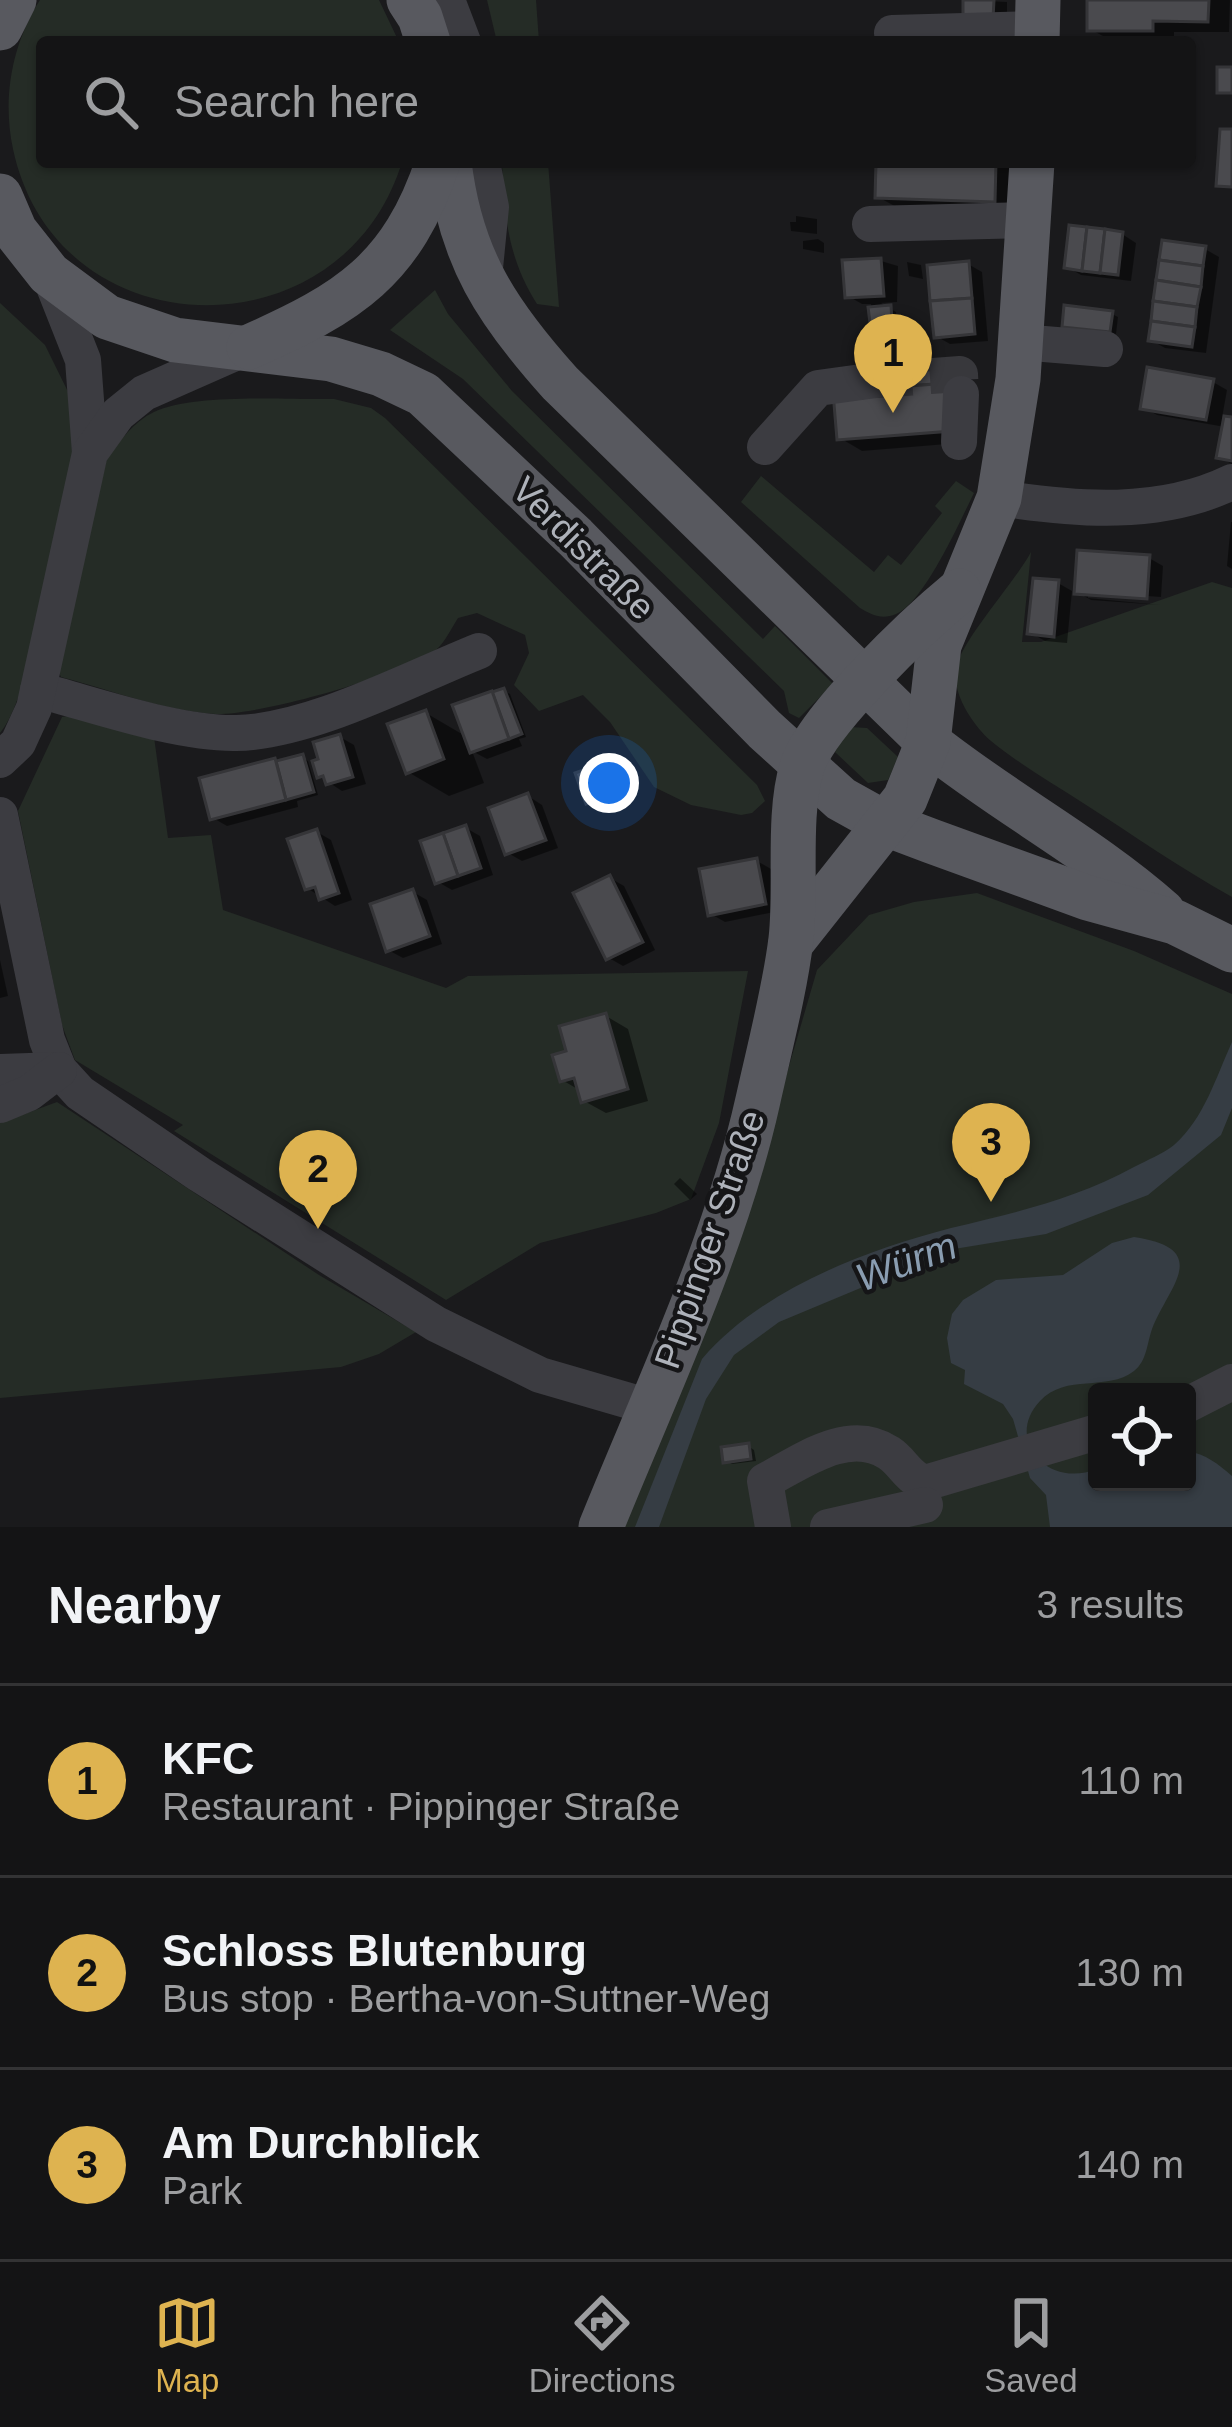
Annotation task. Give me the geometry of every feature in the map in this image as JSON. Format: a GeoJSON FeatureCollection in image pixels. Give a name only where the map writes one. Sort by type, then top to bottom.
{"type":"FeatureCollection","features":[{"type":"Feature","properties":{"kind":"main road"},"geometry":{"type":"LineString","coordinates":[[0,28],[14,0]]}},
{"type":"Feature","properties":{"kind":"main road"},"geometry":{"type":"LineString","coordinates":[[409,0],[425,36]]}},
{"type":"Feature","properties":{"kind":"main road"},"geometry":{"type":"LineString","coordinates":[[247,348],[305,323],[356,292],[398,248],[427,196],[435,168]]}},
{"type":"Feature","properties":{"kind":"main road","name":"Verdistraße"},"geometry":{"type":"LineString","coordinates":[[450,168],[454,202],[484,281],[511,329],[560,383],[928,742],[964,771],[1119,872],[1174,922]]}},
{"type":"Feature","properties":{"kind":"main road","name":"Pippinger Straße"},"geometry":{"type":"LineString","coordinates":[[791,943],[905,799],[928,742],[933,674],[958,591],[998,499],[1018,379],[1032,168]]}},
{"type":"Feature","properties":{"kind":"main road","name":"Verdistraße"},"geometry":{"type":"LineString","coordinates":[[0,196],[15,231],[49,274],[106,317],[175,340],[331,358],[423,394],[841,799],[886,824],[1088,898],[1174,922],[1232,950]]}},
{"type":"Feature","properties":{"kind":"main road","name":"Pippinger Straße"},"geometry":{"type":"LineString","coordinates":[[601,1527],[717,1236],[746,1148],[791,943],[802,765],[866,681],[917,626],[958,591]]}},
{"type":"Feature","properties":{"kind":"street"},"geometry":{"type":"LineString","coordinates":[[447,0],[461,36]]}},
{"type":"Feature","properties":{"kind":"street"},"geometry":{"type":"LineString","coordinates":[[892,33],[1037,24]]}},
{"type":"Feature","properties":{"kind":"street"},"geometry":{"type":"LineString","coordinates":[[483,168],[490,207],[484,281]]}},
{"type":"Feature","properties":{"kind":"street"},"geometry":{"type":"LineString","coordinates":[[870,224],[1028,220]]}},
{"type":"Feature","properties":{"kind":"street"},"geometry":{"type":"LineString","coordinates":[[0,760],[18,743],[38,690],[90,453],[83,361],[49,274]]}},
{"type":"Feature","properties":{"kind":"street"},"geometry":{"type":"LineString","coordinates":[[1020,342],[1106,349]]}},
{"type":"Feature","properties":{"kind":"street"},"geometry":{"type":"LineString","coordinates":[[90,453],[118,414],[144,393],[247,348]]}},
{"type":"Feature","properties":{"kind":"street"},"geometry":{"type":"LineString","coordinates":[[765,447],[818,388],[876,380]]}},
{"type":"Feature","properties":{"kind":"street"},"geometry":{"type":"LineString","coordinates":[[959,442],[961,394]]}},
{"type":"Feature","properties":{"kind":"street"},"geometry":{"type":"LineString","coordinates":[[998,499],[1163,506],[1232,482]]}},
{"type":"Feature","properties":{"kind":"street"},"geometry":{"type":"LineString","coordinates":[[38,690],[127,714],[240,733],[299,723],[479,651]]}},
{"type":"Feature","properties":{"kind":"street"},"geometry":{"type":"LineString","coordinates":[[0,814],[47,1040],[59,1070],[80,1094],[436,1324],[540,1375],[650,1407]]}},
{"type":"Feature","properties":{"kind":"street"},"geometry":{"type":"LineString","coordinates":[[0,1072],[59,1070]]}},
{"type":"Feature","properties":{"kind":"street"},"geometry":{"type":"LineString","coordinates":[[0,1105],[29,1093],[59,1070]]}},
{"type":"Feature","properties":{"kind":"street"},"geometry":{"type":"LineString","coordinates":[[1196,1400],[1232,1382]]}},
{"type":"Feature","properties":{"kind":"street"},"geometry":{"type":"LineString","coordinates":[[773,1527],[765,1480],[842,1444],[877,1446],[921,1483],[1088,1435]]}},
{"type":"Feature","properties":{"kind":"street"},"geometry":{"type":"LineString","coordinates":[[828,1527],[925,1505]]}},
{"type":"Feature","properties":{"kind":"shaded area"},"geometry":{"type":"Polygon","coordinates":[[[40,0],[379,0],[396,36],[36,36],[36,168],[399,168],[370,226],[322,271],[264,298],[201,305],[139,294],[83,264],[40,216],[13,149],[9,91],[16,53],[40,0]]]}},
{"type":"Feature","properties":{"kind":"shaded area"},"geometry":{"type":"Polygon","coordinates":[[[487,0],[536,0],[539,36],[496,36],[487,0]]]}},
{"type":"Feature","properties":{"kind":"shaded area"},"geometry":{"type":"Polygon","coordinates":[[[502,168],[548,168],[559,307],[537,304],[520,270],[506,218],[502,168]]]}},
{"type":"Feature","properties":{"kind":"shaded area"},"geometry":{"type":"Polygon","coordinates":[[[435,290],[448,314],[512,391],[763,639],[775,626],[833,684],[799,718],[789,713],[784,691],[463,379],[390,330],[435,290]]]}},
{"type":"Feature","properties":{"kind":"shaded area"},"geometry":{"type":"Polygon","coordinates":[[[0,303],[45,345],[76,408],[78,437],[36,639],[12,712],[0,733],[0,303]]]}},
{"type":"Feature","properties":{"kind":"shaded area"},"geometry":{"type":"Polygon","coordinates":[[[334,399],[371,408],[385,418],[757,785],[765,801],[752,813],[741,815],[691,805],[654,787],[610,722],[583,695],[539,711],[514,685],[529,653],[525,635],[477,613],[458,618],[437,649],[394,670],[295,701],[236,713],[176,709],[61,677],[57,668],[107,458],[128,432],[154,412],[193,402],[334,399]]]}},
{"type":"Feature","properties":{"kind":"shaded area"},"geometry":{"type":"Polygon","coordinates":[[[761,476],[874,572],[888,555],[901,565],[942,513],[935,506],[956,481],[974,493],[918,594],[907,607],[882,617],[860,608],[741,502],[761,476]]]}},
{"type":"Feature","properties":{"kind":"shaded area"},"geometry":{"type":"Polygon","coordinates":[[[1031,552],[1022,642],[1041,642],[1212,582],[1232,588],[1232,897],[1013,758],[984,735],[965,708],[955,677],[960,656],[1031,552]]]}},
{"type":"Feature","properties":{"kind":"shaded area"},"geometry":{"type":"Polygon","coordinates":[[[80,714],[154,737],[168,838],[211,835],[223,910],[446,988],[468,976],[748,971],[719,1123],[691,1199],[656,1213],[540,1243],[446,1300],[174,1131],[183,1125],[75,1060],[62,1025],[18,811],[62,717],[80,714]]]}},
{"type":"Feature","properties":{"kind":"shaded area"},"geometry":{"type":"Polygon","coordinates":[[[850,727],[867,728],[898,757],[888,780],[868,783],[835,752],[850,727]]]}},
{"type":"Feature","properties":{"kind":"shaded area"},"geometry":{"type":"Polygon","coordinates":[[[977,893],[1134,951],[1232,994],[1232,1527],[622,1527],[734,1255],[817,970],[869,915],[914,902],[977,893]]]}},
{"type":"Feature","properties":{"kind":"shaded area"},"geometry":{"type":"Polygon","coordinates":[[[57,1102],[319,1275],[416,1332],[379,1354],[341,1367],[0,1398],[0,1123],[57,1102]]]}},
{"type":"Feature","properties":{"kind":"water","name":"Würm"},"geometry":{"type":"Polygon","coordinates":[[[1232,1042],[1232,1108],[1221,1135],[1148,1195],[1046,1234],[954,1249],[779,1322],[734,1355],[706,1399],[659,1527],[635,1527],[702,1359],[726,1334],[784,1293],[850,1261],[918,1237],[1067,1197],[1165,1151],[1184,1135],[1201,1110],[1232,1042]]]}},
{"type":"Feature","properties":{"kind":"water"},"geometry":{"type":"Polygon","coordinates":[[[1134,1237],[1173,1251],[1179,1260],[1174,1285],[1134,1371],[1112,1381],[1062,1387],[1050,1393],[1030,1416],[1029,1444],[1048,1466],[1062,1472],[1088,1471],[1088,1491],[1196,1491],[1196,1453],[1200,1454],[1232,1476],[1232,1527],[1050,1527],[1046,1495],[1030,1478],[1013,1419],[1003,1404],[964,1384],[965,1370],[951,1363],[947,1338],[952,1314],[963,1300],[996,1280],[1063,1275],[1112,1243],[1134,1237]]]}},
{"type":"Feature","properties":{"kind":"building"},"geometry":{"type":"Polygon","coordinates":[[[963,0],[994,0],[993,19],[963,19],[963,0]]]}},
{"type":"Feature","properties":{"kind":"building"},"geometry":{"type":"Polygon","coordinates":[[[1087,0],[1209,0],[1208,22],[1153,21],[1153,31],[1087,31],[1087,0]]]}},
{"type":"Feature","properties":{"kind":"building"},"geometry":{"type":"Polygon","coordinates":[[[1217,67],[1232,67],[1232,93],[1217,93],[1217,67]]]}},
{"type":"Feature","properties":{"kind":"building"},"geometry":{"type":"Polygon","coordinates":[[[1220,129],[1232,129],[1232,187],[1216,186],[1220,129]]]}},
{"type":"Feature","properties":{"kind":"building"},"geometry":{"type":"Polygon","coordinates":[[[876,168],[996,168],[995,202],[875,198],[876,168]]]}},
{"type":"Feature","properties":{"kind":"building"},"geometry":{"type":"Polygon","coordinates":[[[1069,225],[1087,227],[1082,271],[1064,268],[1069,225]]]}},
{"type":"Feature","properties":{"kind":"building"},"geometry":{"type":"Polygon","coordinates":[[[1087,227],[1105,229],[1100,273],[1082,271],[1087,227]]]}},
{"type":"Feature","properties":{"kind":"building"},"geometry":{"type":"Polygon","coordinates":[[[1105,229],[1123,232],[1118,275],[1100,273],[1105,229]]]}},
{"type":"Feature","properties":{"kind":"building"},"geometry":{"type":"Polygon","coordinates":[[[1162,240],[1206,246],[1203,266],[1159,260],[1162,240]]]}},
{"type":"Feature","properties":{"kind":"building"},"geometry":{"type":"Polygon","coordinates":[[[881,258],[884,296],[845,298],[842,260],[881,258]]]}},
{"type":"Feature","properties":{"kind":"building"},"geometry":{"type":"Polygon","coordinates":[[[1159,260],[1203,266],[1201,287],[1156,280],[1159,260]]]}},
{"type":"Feature","properties":{"kind":"building"},"geometry":{"type":"Polygon","coordinates":[[[969,261],[972,298],[930,301],[927,265],[969,261]]]}},
{"type":"Feature","properties":{"kind":"building"},"geometry":{"type":"Polygon","coordinates":[[[1156,280],[1201,287],[1197,307],[1153,301],[1156,280]]]}},
{"type":"Feature","properties":{"kind":"building"},"geometry":{"type":"Polygon","coordinates":[[[972,298],[975,334],[934,338],[930,301],[972,298]]]}},
{"type":"Feature","properties":{"kind":"building"},"geometry":{"type":"Polygon","coordinates":[[[1153,301],[1197,307],[1195,327],[1151,321],[1153,301]]]}},
{"type":"Feature","properties":{"kind":"building"},"geometry":{"type":"Polygon","coordinates":[[[891,305],[892,321],[870,323],[868,307],[891,305]]]}},
{"type":"Feature","properties":{"kind":"building"},"geometry":{"type":"Polygon","coordinates":[[[1064,305],[1113,311],[1110,332],[1062,327],[1064,305]]]}},
{"type":"Feature","properties":{"kind":"building"},"geometry":{"type":"Polygon","coordinates":[[[1151,321],[1195,327],[1192,347],[1148,341],[1151,321]]]}},
{"type":"Feature","properties":{"kind":"building"},"geometry":{"type":"Polygon","coordinates":[[[967,367],[969,393],[948,383],[877,388],[875,374],[967,367]]]}},
{"type":"Feature","properties":{"kind":"building"},"geometry":{"type":"Polygon","coordinates":[[[1147,367],[1214,379],[1206,420],[1140,409],[1147,367]]]}},
{"type":"Feature","properties":{"kind":"building"},"geometry":{"type":"Polygon","coordinates":[[[948,383],[952,431],[837,440],[833,392],[948,383]]]}},
{"type":"Feature","properties":{"kind":"building"},"geometry":{"type":"Polygon","coordinates":[[[1224,416],[1232,417],[1232,461],[1216,458],[1224,416]]]}},
{"type":"Feature","properties":{"kind":"building"},"geometry":{"type":"Polygon","coordinates":[[[1077,550],[1150,555],[1147,599],[1074,594],[1077,550]]]}},
{"type":"Feature","properties":{"kind":"building"},"geometry":{"type":"Polygon","coordinates":[[[1033,578],[1059,580],[1054,637],[1027,634],[1033,578]]]}},
{"type":"Feature","properties":{"kind":"building"},"geometry":{"type":"Polygon","coordinates":[[[504,688],[522,734],[509,739],[492,692],[504,688]]]}},
{"type":"Feature","properties":{"kind":"building"},"geometry":{"type":"Polygon","coordinates":[[[492,691],[509,739],[470,753],[452,705],[492,691]]]}},
{"type":"Feature","properties":{"kind":"building"},"geometry":{"type":"Polygon","coordinates":[[[426,710],[444,759],[406,774],[387,724],[426,710]]]}},
{"type":"Feature","properties":{"kind":"building"},"geometry":{"type":"Polygon","coordinates":[[[340,734],[353,777],[326,785],[323,776],[317,778],[313,742],[340,734]]]}},
{"type":"Feature","properties":{"kind":"building"},"geometry":{"type":"Polygon","coordinates":[[[303,754],[314,792],[286,800],[276,761],[303,754]]]}},
{"type":"Feature","properties":{"kind":"building"},"geometry":{"type":"Polygon","coordinates":[[[275,758],[286,800],[210,820],[199,778],[275,758]]]}},
{"type":"Feature","properties":{"kind":"building"},"geometry":{"type":"Polygon","coordinates":[[[606,762],[617,793],[586,804],[575,773],[606,762]]]}},
{"type":"Feature","properties":{"kind":"building"},"geometry":{"type":"Polygon","coordinates":[[[528,793],[546,840],[505,855],[488,808],[528,793]]]}},
{"type":"Feature","properties":{"kind":"building"},"geometry":{"type":"Polygon","coordinates":[[[466,825],[481,868],[458,876],[443,833],[466,825]]]}},
{"type":"Feature","properties":{"kind":"building"},"geometry":{"type":"Polygon","coordinates":[[[317,829],[339,893],[319,900],[315,887],[305,890],[287,839],[317,829]]]}},
{"type":"Feature","properties":{"kind":"building"},"geometry":{"type":"Polygon","coordinates":[[[443,833],[458,876],[435,884],[420,841],[443,833]]]}},
{"type":"Feature","properties":{"kind":"building"},"geometry":{"type":"Polygon","coordinates":[[[757,858],[766,904],[708,916],[699,869],[757,858]]]}},
{"type":"Feature","properties":{"kind":"building"},"geometry":{"type":"Polygon","coordinates":[[[610,875],[643,942],[606,960],[573,893],[610,875]]]}},
{"type":"Feature","properties":{"kind":"building"},"geometry":{"type":"Polygon","coordinates":[[[413,889],[430,936],[386,952],[370,904],[413,889]]]}},
{"type":"Feature","properties":{"kind":"building"},"geometry":{"type":"Polygon","coordinates":[[[606,1013],[628,1089],[581,1103],[574,1078],[560,1082],[552,1055],[566,1051],[559,1026],[606,1013]]]}},
{"type":"Feature","properties":{"kind":"building"},"geometry":{"type":"Polygon","coordinates":[[[749,1443],[751,1459],[723,1463],[721,1447],[749,1443]]]}},
{"type":"Feature","properties":{"kind":"tunnel"},"geometry":{"type":"LineString","coordinates":[[876,380],[960,374],[961,394]]}},
{"type":"Feature","properties":{"kind":"place","name":"KFC"},"geometry":{"type":"Point","coordinates":[893,413]}},
{"type":"Feature","properties":{"kind":"place","name":"Am Durchblick"},"geometry":{"type":"Point","coordinates":[991,1202]}},
{"type":"Feature","properties":{"kind":"place","name":"Schloss Blutenburg"},"geometry":{"type":"Point","coordinates":[318,1229]}}]}
